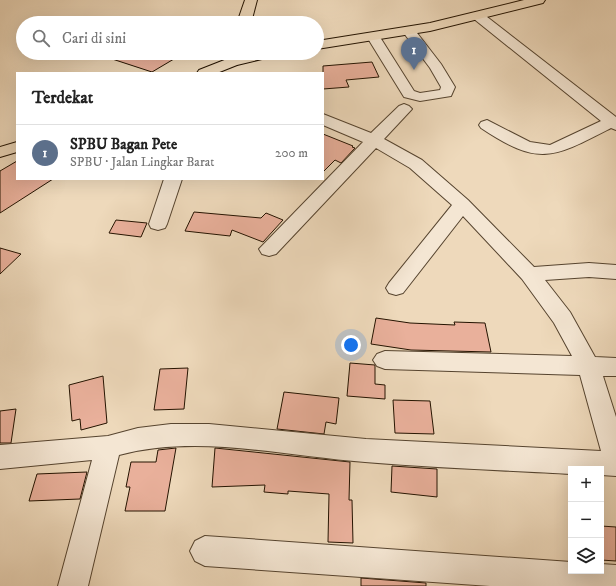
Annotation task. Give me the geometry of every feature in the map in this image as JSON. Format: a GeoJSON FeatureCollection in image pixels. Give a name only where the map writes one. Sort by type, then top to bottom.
{"type":"FeatureCollection","features":[{"type":"Feature","properties":{"kind":"main road"},"geometry":{"type":"LineString","coordinates":[[246,16],[251,0]]}},
{"type":"Feature","properties":{"kind":"main road"},"geometry":{"type":"LineString","coordinates":[[324,44],[408,32],[539,0]]}},
{"type":"Feature","properties":{"kind":"main road"},"geometry":{"type":"LineString","coordinates":[[206,72],[229,60]]}},
{"type":"Feature","properties":{"kind":"main road"},"geometry":{"type":"LineString","coordinates":[[0,152],[16,147]]}},
{"type":"Feature","properties":{"kind":"street"},"geometry":{"type":"LineString","coordinates":[[478,16],[614,124],[551,150],[527,147],[504,136],[487,125]]}},
{"type":"Feature","properties":{"kind":"street"},"geometry":{"type":"LineString","coordinates":[[373,37],[409,94],[420,97],[446,93],[448,87],[436,68],[408,32]]}},
{"type":"Feature","properties":{"kind":"street"},"geometry":{"type":"LineString","coordinates":[[269,249],[404,109]]}},
{"type":"Feature","properties":{"kind":"street"},"geometry":{"type":"LineString","coordinates":[[324,119],[373,140],[416,164],[462,204],[529,274],[562,318],[589,367],[616,459]]}},
{"type":"Feature","properties":{"kind":"street"},"geometry":{"type":"LineString","coordinates":[[158,224],[173,180]]}},
{"type":"Feature","properties":{"kind":"street"},"geometry":{"type":"LineString","coordinates":[[396,288],[462,204]]}},
{"type":"Feature","properties":{"kind":"street"},"geometry":{"type":"LineString","coordinates":[[529,274],[589,270],[616,272]]}},
{"type":"Feature","properties":{"kind":"street"},"geometry":{"type":"LineString","coordinates":[[385,360],[616,367]]}},
{"type":"Feature","properties":{"kind":"street"},"geometry":{"type":"LineString","coordinates":[[0,457],[108,447],[138,439],[209,435],[366,451],[616,464]]}},
{"type":"Feature","properties":{"kind":"street"},"geometry":{"type":"LineString","coordinates":[[73,586],[108,447]]}},
{"type":"Feature","properties":{"kind":"street"},"geometry":{"type":"LineString","coordinates":[[205,551],[616,580]]}},
{"type":"Feature","properties":{"kind":"building"},"geometry":{"type":"Polygon","coordinates":[[[115,60],[172,60],[152,72],[115,60]]]}},
{"type":"Feature","properties":{"kind":"building"},"geometry":{"type":"Polygon","coordinates":[[[372,62],[379,77],[346,80],[349,87],[324,89],[323,66],[372,62]]]}},
{"type":"Feature","properties":{"kind":"building"},"geometry":{"type":"Polygon","coordinates":[[[324,134],[355,148],[341,163],[335,160],[324,171],[324,134]]]}},
{"type":"Feature","properties":{"kind":"building"},"geometry":{"type":"Polygon","coordinates":[[[16,162],[16,180],[51,180],[0,213],[0,171],[16,162]]]}},
{"type":"Feature","properties":{"kind":"building"},"geometry":{"type":"Polygon","coordinates":[[[194,212],[261,218],[266,213],[283,220],[263,242],[232,230],[230,236],[185,231],[194,212]]]}},
{"type":"Feature","properties":{"kind":"building"},"geometry":{"type":"Polygon","coordinates":[[[116,220],[147,223],[141,237],[109,233],[116,220]]]}},
{"type":"Feature","properties":{"kind":"building"},"geometry":{"type":"Polygon","coordinates":[[[0,248],[21,254],[0,274],[0,248]]]}},
{"type":"Feature","properties":{"kind":"building"},"geometry":{"type":"Polygon","coordinates":[[[376,318],[410,323],[455,325],[454,322],[485,323],[491,352],[411,350],[371,344],[376,318]]]}},
{"type":"Feature","properties":{"kind":"building"},"geometry":{"type":"Polygon","coordinates":[[[350,363],[375,365],[375,384],[385,385],[385,399],[347,396],[350,363]]]}},
{"type":"Feature","properties":{"kind":"building"},"geometry":{"type":"Polygon","coordinates":[[[188,368],[184,409],[154,410],[160,369],[188,368]]]}},
{"type":"Feature","properties":{"kind":"building"},"geometry":{"type":"Polygon","coordinates":[[[103,376],[107,423],[81,430],[80,419],[72,421],[69,385],[103,376]]]}},
{"type":"Feature","properties":{"kind":"building"},"geometry":{"type":"Polygon","coordinates":[[[284,392],[339,398],[336,424],[326,422],[324,434],[277,429],[284,392]]]}},
{"type":"Feature","properties":{"kind":"building"},"geometry":{"type":"Polygon","coordinates":[[[393,400],[430,401],[434,434],[395,433],[393,400]]]}},
{"type":"Feature","properties":{"kind":"building"},"geometry":{"type":"Polygon","coordinates":[[[16,409],[11,443],[0,443],[0,411],[16,409]]]}},
{"type":"Feature","properties":{"kind":"building"},"geometry":{"type":"Polygon","coordinates":[[[176,448],[165,511],[125,511],[130,487],[126,487],[131,462],[156,462],[158,450],[176,448]]]}},
{"type":"Feature","properties":{"kind":"building"},"geometry":{"type":"Polygon","coordinates":[[[215,448],[350,462],[349,500],[352,500],[353,543],[328,542],[329,494],[288,491],[288,494],[264,492],[265,485],[212,487],[215,448]]]}},
{"type":"Feature","properties":{"kind":"building"},"geometry":{"type":"Polygon","coordinates":[[[392,466],[437,469],[437,497],[391,492],[392,466]]]}},
{"type":"Feature","properties":{"kind":"building"},"geometry":{"type":"Polygon","coordinates":[[[87,472],[80,499],[29,501],[37,474],[87,472]]]}},
{"type":"Feature","properties":{"kind":"building"},"geometry":{"type":"Polygon","coordinates":[[[604,526],[616,527],[616,561],[604,560],[604,526]]]}},
{"type":"Feature","properties":{"kind":"building"},"geometry":{"type":"Polygon","coordinates":[[[361,578],[426,583],[426,586],[361,586],[361,578]]]}},
{"type":"Feature","properties":{"kind":"place","name":"SPBU Bagan Pete"},"geometry":{"type":"Point","coordinates":[414,70]}}]}
